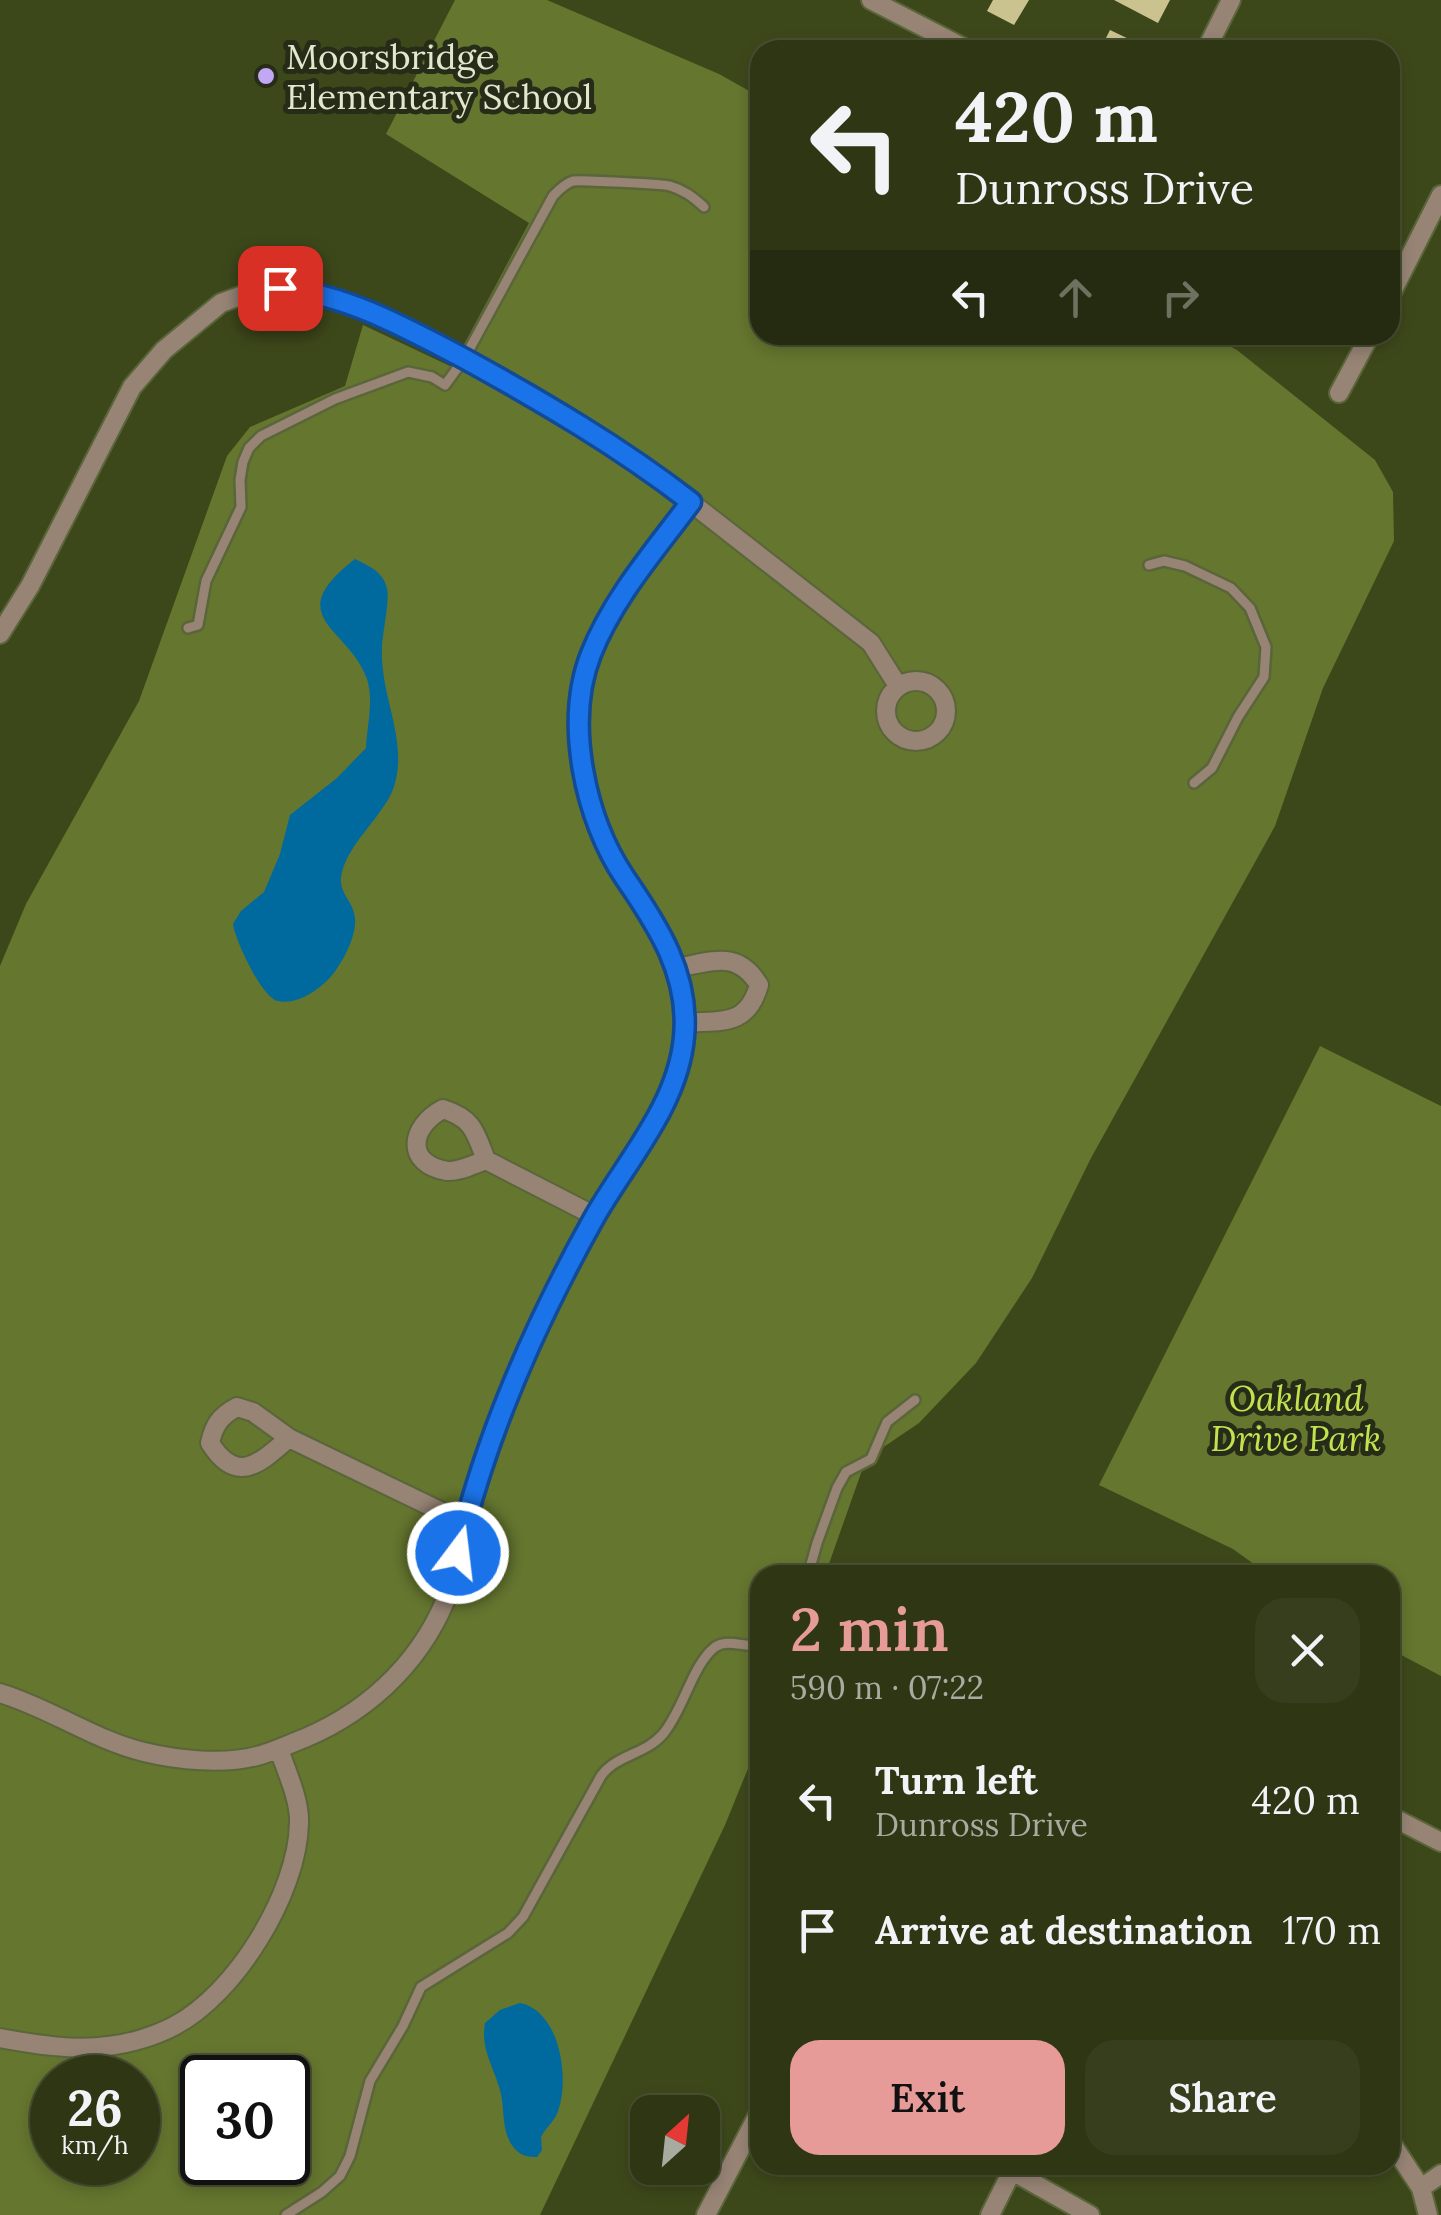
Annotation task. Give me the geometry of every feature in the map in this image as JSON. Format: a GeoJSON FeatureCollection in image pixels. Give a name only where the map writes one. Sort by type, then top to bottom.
{"type":"FeatureCollection","features":[{"type":"Feature","properties":{"kind":"street"},"geometry":{"type":"LineString","coordinates":[[871,0],[949,40]]}},
{"type":"Feature","properties":{"kind":"street"},"geometry":{"type":"LineString","coordinates":[[909,19],[919,0]]}},
{"type":"Feature","properties":{"kind":"street"},"geometry":{"type":"LineString","coordinates":[[1211,40],[1231,0]]}},
{"type":"Feature","properties":{"kind":"street"},"geometry":{"type":"LineString","coordinates":[[1400,264],[1441,194]]}},
{"type":"Feature","properties":{"kind":"street"},"geometry":{"type":"LineString","coordinates":[[0,634],[30,586],[132,387],[164,350],[221,303],[252,292],[280,288],[341,300],[402,325],[534,396],[621,451],[871,643],[898,686]]}},
{"type":"Feature","properties":{"kind":"street"},"geometry":{"type":"LineString","coordinates":[[1339,394],[1365,345]]}},
{"type":"Feature","properties":{"kind":"street"},"geometry":{"type":"LineString","coordinates":[[0,1693],[117,1744],[147,1753],[253,1758],[330,1727],[369,1703],[423,1644],[452,1584],[466,1523],[534,1334],[595,1216],[670,1090],[684,1040],[676,968],[653,916],[614,861],[594,820],[580,738],[582,695],[591,654],[624,595],[691,502]]}},
{"type":"Feature","properties":{"kind":"street"},"geometry":{"type":"LineString","coordinates":[[676,968],[729,960],[748,967],[759,985],[753,1006],[740,1018],[685,1023]]}},
{"type":"Feature","properties":{"kind":"street"},"geometry":{"type":"LineString","coordinates":[[486,1160],[595,1216]]}},
{"type":"Feature","properties":{"kind":"street"},"geometry":{"type":"LineString","coordinates":[[289,1438],[466,1523]]}},
{"type":"Feature","properties":{"kind":"street"},"geometry":{"type":"LineString","coordinates":[[0,2038],[106,2047],[142,2038],[175,2026],[205,2004],[234,1974],[288,1884],[297,1847],[300,1818],[278,1749]]}},
{"type":"Feature","properties":{"kind":"street"},"geometry":{"type":"LineString","coordinates":[[1400,1821],[1441,1842]]}},
{"type":"Feature","properties":{"kind":"street"},"geometry":{"type":"LineString","coordinates":[[706,2215],[750,2130]]}},
{"type":"Feature","properties":{"kind":"street"},"geometry":{"type":"LineString","coordinates":[[1400,2156],[1421,2188],[1428,2215]]}},
{"type":"Feature","properties":{"kind":"street"},"geometry":{"type":"LineString","coordinates":[[1421,2188],[1441,2174]]}},
{"type":"Feature","properties":{"kind":"street"},"geometry":{"type":"LineString","coordinates":[[990,2215],[1010,2175]]}},
{"type":"Feature","properties":{"kind":"street"},"geometry":{"type":"LineString","coordinates":[[1025,2175],[1090,2215]]}},
{"type":"Feature","properties":{"kind":"lane"},"geometry":{"type":"LineString","coordinates":[[188,628],[198,625],[206,580],[241,506],[240,480],[249,448],[261,436],[335,399],[408,372],[445,386],[464,359],[554,196],[565,184],[586,180],[662,184],[690,194],[704,207]]}},
{"type":"Feature","properties":{"kind":"lane"},"geometry":{"type":"LineString","coordinates":[[1148,565],[1164,561],[1184,566],[1231,588],[1250,608],[1266,647],[1264,676],[1212,768],[1194,783]]}},
{"type":"Feature","properties":{"kind":"lane"},"geometry":{"type":"LineString","coordinates":[[810,1565],[846,1472],[870,1459],[887,1422],[915,1400]]}},
{"type":"Feature","properties":{"kind":"lane"},"geometry":{"type":"LineString","coordinates":[[286,2215],[340,2176],[350,2156],[370,2080],[421,1987],[508,1933],[523,1917],[612,1762],[645,1750],[661,1736],[679,1713],[708,1655],[726,1642],[750,1644]]}},
{"type":"Feature","properties":{"kind":"green space"},"geometry":{"type":"Polygon","coordinates":[[[455,0],[547,0],[719,74],[750,91],[750,345],[1228,345],[1375,460],[1393,492],[1394,541],[1323,688],[1275,826],[1091,1158],[1032,1278],[976,1363],[919,1423],[866,1459],[829,1565],[750,1565],[750,1764],[725,1825],[540,2215],[0,2215],[0,966],[26,904],[139,701],[227,456],[250,427],[345,386],[363,325],[452,367],[529,223],[386,134],[455,0]]]}},
{"type":"Feature","properties":{"kind":"green space","name":"Oakland Drive Park"},"geometry":{"type":"Polygon","coordinates":[[[1320,1046],[1441,1106],[1441,1676],[1400,1654],[1400,1565],[1255,1565],[1233,1549],[1099,1485],[1320,1046]]]}},
{"type":"Feature","properties":{"kind":"water"},"geometry":{"type":"Polygon","coordinates":[[[355,559],[379,574],[387,589],[383,667],[397,739],[397,774],[392,792],[344,866],[342,887],[355,920],[344,958],[311,993],[294,1001],[278,1001],[257,980],[233,924],[241,911],[264,892],[280,854],[290,815],[337,778],[366,748],[370,704],[367,679],[321,609],[322,595],[355,559]]]}},
{"type":"Feature","properties":{"kind":"water"},"geometry":{"type":"Polygon","coordinates":[[[520,2003],[534,2009],[553,2032],[562,2064],[558,2111],[541,2137],[542,2150],[537,2157],[520,2153],[507,2136],[501,2094],[484,2033],[485,2023],[500,2010],[520,2003]]]}},
{"type":"Feature","properties":{"kind":"building"},"geometry":{"type":"Polygon","coordinates":[[[993,0],[1029,0],[1014,25],[987,11],[993,0]]]}},
{"type":"Feature","properties":{"kind":"building"},"geometry":{"type":"Polygon","coordinates":[[[1114,0],[1170,0],[1158,23],[1114,0]]]}},
{"type":"Feature","properties":{"kind":"building"},"geometry":{"type":"Polygon","coordinates":[[[1110,30],[1131,40],[1105,40],[1110,30]]]}},
{"type":"Feature","properties":{"kind":"place","name":"Moorsbridge Elementary School"},"geometry":{"type":"Point","coordinates":[266,76]}},
{"type":"Feature","properties":{"kind":"route"},"geometry":{"type":"LineString","coordinates":[[280,288],[341,300],[402,325],[534,396],[621,451],[691,502],[624,595],[591,654],[582,695],[580,738],[594,820],[614,861],[653,916],[674,962],[685,1017],[678,1068],[654,1121],[595,1216],[534,1334],[475,1494],[458,1553]]}}]}
